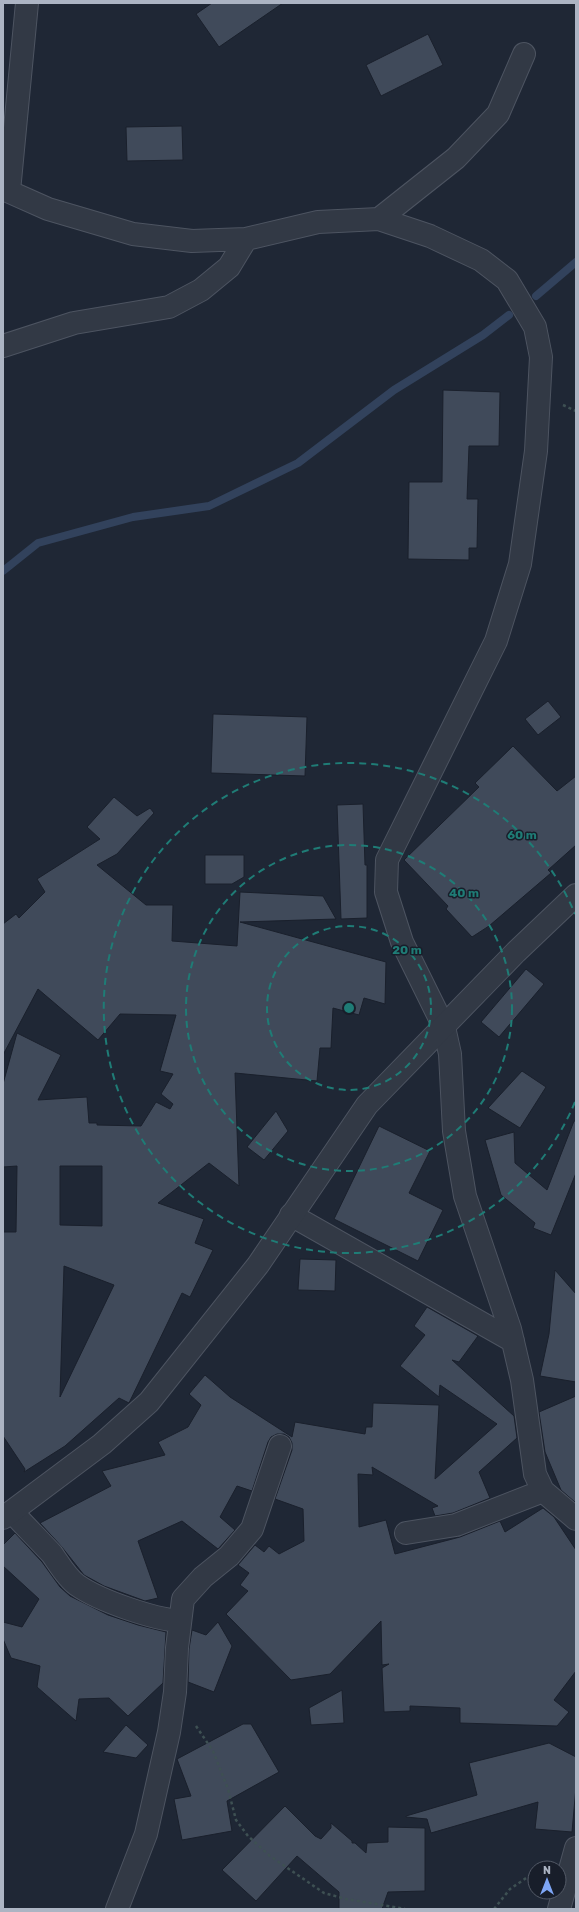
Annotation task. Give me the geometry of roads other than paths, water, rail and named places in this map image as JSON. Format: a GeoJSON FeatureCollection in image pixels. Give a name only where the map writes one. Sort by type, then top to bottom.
{"type":"FeatureCollection","features":[{"type":"Feature","properties":{"kind":"street"},"geometry":{"type":"LineString","coordinates":[[27,3],[6,190],[48,209],[133,234],[192,241],[246,239],[318,222],[379,219],[430,236],[481,260],[507,280],[535,327],[541,357],[536,451],[520,564],[496,641],[387,860],[386,892],[402,942],[444,1027],[450,1054],[454,1131],[465,1196],[513,1341],[522,1380],[535,1474],[543,1491],[576,1519]]}},
{"type":"Feature","properties":{"kind":"street"},"geometry":{"type":"LineString","coordinates":[[379,219],[456,158],[498,114],[524,54]]}},
{"type":"Feature","properties":{"kind":"street"},"geometry":{"type":"LineString","coordinates":[[3,346],[74,323],[169,307],[201,290],[229,267],[246,239]]}},
{"type":"Feature","properties":{"kind":"street"},"geometry":{"type":"LineString","coordinates":[[180,1621],[163,1619],[136,1611],[89,1592],[76,1584],[50,1553],[7,1515],[102,1444],[148,1402],[258,1265],[291,1214],[368,1105],[516,952],[576,895]]}},
{"type":"Feature","properties":{"kind":"street"},"geometry":{"type":"LineString","coordinates":[[291,1214],[513,1341]]}},
{"type":"Feature","properties":{"kind":"street"},"geometry":{"type":"LineString","coordinates":[[117,1909],[146,1834],[169,1732],[174,1697],[176,1648],[183,1599],[203,1577],[229,1556],[252,1529],[280,1446]]}},
{"type":"Feature","properties":{"kind":"street"},"geometry":{"type":"LineString","coordinates":[[406,1533],[456,1525],[543,1491]]}},
{"type":"Feature","properties":{"kind":"street"},"geometry":{"type":"LineString","coordinates":[[559,1909],[576,1848]]}},
{"type":"Feature","properties":{"kind":"waterway"},"geometry":{"type":"LineString","coordinates":[[536,296],[576,262]]}},
{"type":"Feature","properties":{"kind":"waterway"},"geometry":{"type":"LineString","coordinates":[[3,571],[38,543],[133,517],[209,506],[298,463],[394,390],[483,335],[509,315]]}}]}
